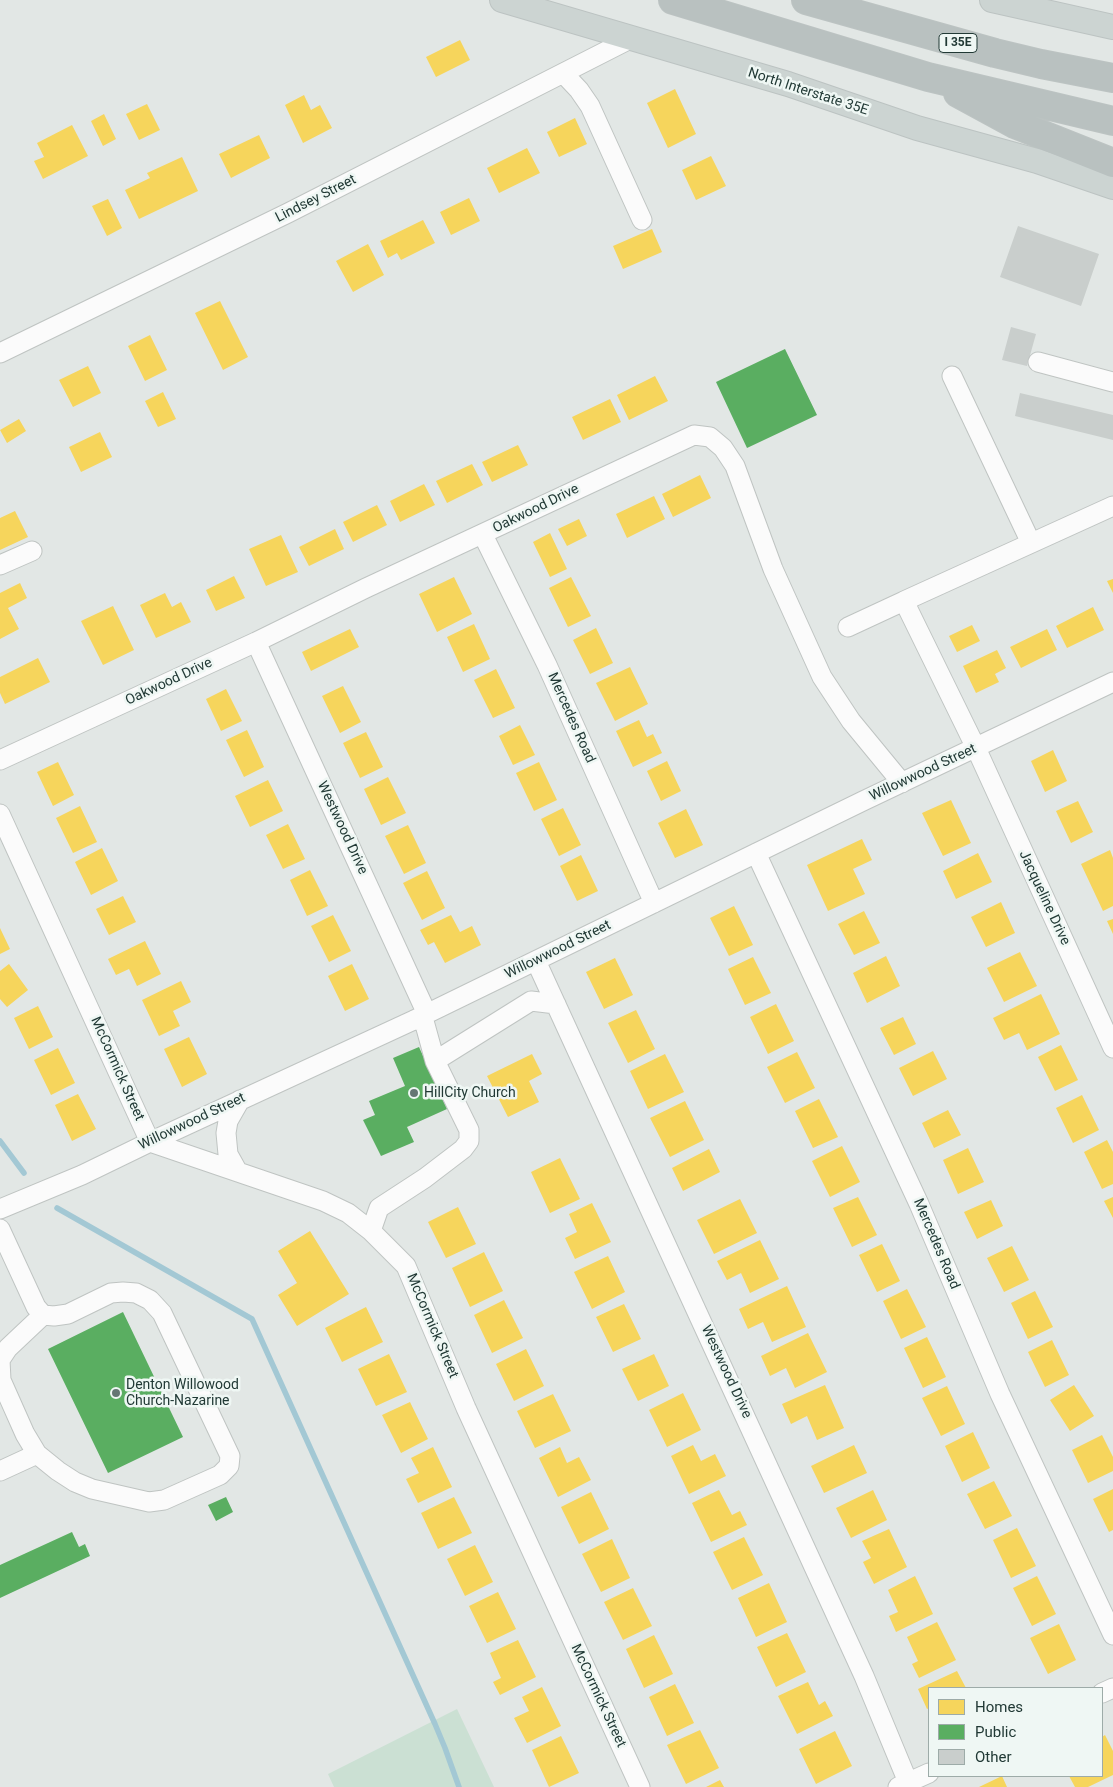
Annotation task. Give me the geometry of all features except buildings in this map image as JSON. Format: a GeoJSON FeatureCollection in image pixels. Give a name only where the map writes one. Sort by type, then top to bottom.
{"type":"FeatureCollection","features":[{"type":"Feature","properties":{"kind":"highway"},"geometry":{"type":"LineString","coordinates":[[674,0],[928,77],[1113,121]]}},
{"type":"Feature","properties":{"kind":"highway","name":"I 35E"},"geometry":{"type":"LineString","coordinates":[[806,0],[995,53],[1113,78]]}},
{"type":"Feature","properties":{"kind":"highway"},"geometry":{"type":"LineString","coordinates":[[928,77],[1014,124],[1113,163]]}},
{"type":"Feature","properties":{"kind":"main road","name":"North Interstate 35E"},"geometry":{"type":"LineString","coordinates":[[502,0],[788,84],[917,128],[1037,161],[1113,186]]}},
{"type":"Feature","properties":{"kind":"main road"},"geometry":{"type":"LineString","coordinates":[[992,0],[1113,27]]}},
{"type":"Feature","properties":{"kind":"street","name":"Lindsey Street"},"geometry":{"type":"LineString","coordinates":[[0,353],[288,213],[630,39]]}},
{"type":"Feature","properties":{"kind":"street"},"geometry":{"type":"LineString","coordinates":[[563,73],[579,90],[590,106],[642,220]]}},
{"type":"Feature","properties":{"kind":"street"},"geometry":{"type":"LineString","coordinates":[[1038,362],[1113,382]]}},
{"type":"Feature","properties":{"kind":"street"},"geometry":{"type":"LineString","coordinates":[[952,376],[1031,543]]}},
{"type":"Feature","properties":{"kind":"street","name":"Oakwood Drive"},"geometry":{"type":"LineString","coordinates":[[0,760],[256,642],[366,588],[694,435],[710,437],[723,448],[736,466],[773,569],[822,677],[851,720],[902,783]]}},
{"type":"Feature","properties":{"kind":"street"},"geometry":{"type":"LineString","coordinates":[[848,627],[1113,506]]}},
{"type":"Feature","properties":{"kind":"street","name":"Mercedes Road"},"geometry":{"type":"LineString","coordinates":[[483,535],[547,664],[654,903]]}},
{"type":"Feature","properties":{"kind":"street"},"geometry":{"type":"LineString","coordinates":[[0,565],[32,550]]}},
{"type":"Feature","properties":{"kind":"street","name":"Jacqueline Drive"},"geometry":{"type":"LineString","coordinates":[[904,601],[976,748],[1113,1048]]}},
{"type":"Feature","properties":{"kind":"street","name":"Westwood Drive"},"geometry":{"type":"LineString","coordinates":[[256,642],[424,1021],[435,1061]]}},
{"type":"Feature","properties":{"kind":"street","name":"Willowwood Street"},"geometry":{"type":"LineString","coordinates":[[0,1209],[82,1175],[421,1017],[756,853],[1113,682]]}},
{"type":"Feature","properties":{"kind":"street","name":"McCormick Street"},"geometry":{"type":"LineString","coordinates":[[0,814],[150,1142],[340,1209],[371,1231],[406,1266],[466,1408],[640,1787]]}},
{"type":"Feature","properties":{"kind":"street","name":"Mercedes Road"},"geometry":{"type":"LineString","coordinates":[[756,853],[919,1204],[1000,1394],[1113,1635]]}},
{"type":"Feature","properties":{"kind":"street","name":"Westwood Drive"},"geometry":{"type":"LineString","coordinates":[[536,961],[864,1676],[905,1786]]}},
{"type":"Feature","properties":{"kind":"street"},"geometry":{"type":"LineString","coordinates":[[371,1231],[379,1208],[432,1172],[463,1149],[470,1141],[469,1130],[435,1061],[531,1001],[556,1004]]}},
{"type":"Feature","properties":{"kind":"street"},"geometry":{"type":"LineString","coordinates":[[238,1172],[228,1154],[226,1133],[228,1121],[240,1100]]}},
{"type":"Feature","properties":{"kind":"street"},"geometry":{"type":"LineString","coordinates":[[0,1229],[36,1307],[43,1314],[54,1316],[68,1314],[111,1293],[136,1293],[150,1300],[162,1313],[230,1456],[229,1466],[220,1475],[164,1500],[150,1502],[92,1489],[75,1482],[37,1454],[7,1413],[1,1380],[0,1360],[8,1348],[43,1314]]}},
{"type":"Feature","properties":{"kind":"street"},"geometry":{"type":"LineString","coordinates":[[0,1471],[37,1454]]}},
{"type":"Feature","properties":{"kind":"street"},"geometry":{"type":"LineString","coordinates":[[905,1786],[928,1774]]}},
{"type":"Feature","properties":{"kind":"green space"},"geometry":{"type":"Polygon","coordinates":[[[457,1709],[494,1787],[334,1787],[328,1774],[457,1709]]]}},
{"type":"Feature","properties":{"kind":"waterway"},"geometry":{"type":"LineString","coordinates":[[0,1141],[24,1173]]}},
{"type":"Feature","properties":{"kind":"waterway"},"geometry":{"type":"LineString","coordinates":[[57,1208],[252,1319],[435,1724],[459,1787]]}},
{"type":"Feature","properties":{"kind":"place","name":"HillCity Church"},"geometry":{"type":"Point","coordinates":[414,1093]}},
{"type":"Feature","properties":{"kind":"place","name":"Denton Willowood Church-Nazarine"},"geometry":{"type":"Point","coordinates":[116,1393]}}]}
